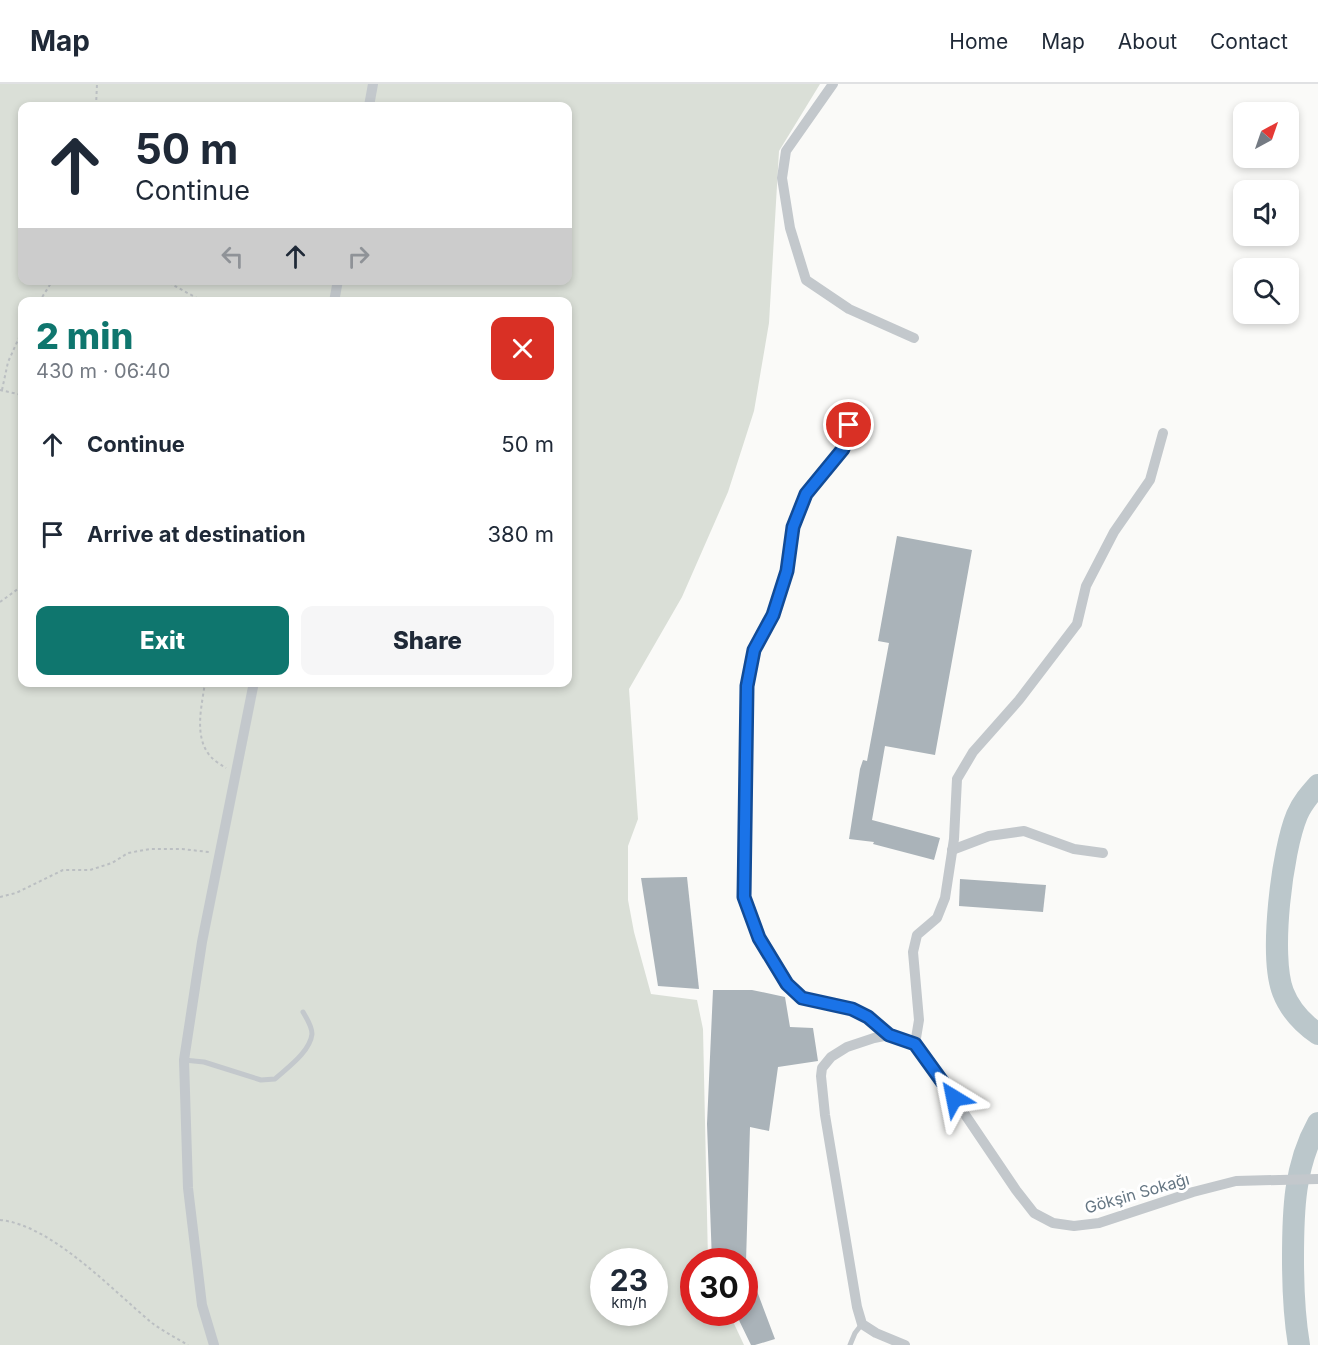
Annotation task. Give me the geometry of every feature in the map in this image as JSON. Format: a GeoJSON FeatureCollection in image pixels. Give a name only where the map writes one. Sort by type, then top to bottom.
{"type":"FeatureCollection","features":[{"type":"Feature","properties":{"kind":"street"},"geometry":{"type":"LineString","coordinates":[[370,102],[373,84]]}},
{"type":"Feature","properties":{"kind":"street"},"geometry":{"type":"LineString","coordinates":[[833,84],[786,151],[782,178],[790,228],[806,280],[849,309],[914,338]]}},
{"type":"Feature","properties":{"kind":"street"},"geometry":{"type":"LineString","coordinates":[[849,425],[843,449],[806,494],[793,527],[787,571],[773,615],[754,650],[747,686],[744,897],[759,938],[787,984],[802,998],[852,1009],[868,1017],[889,1035],[915,1044],[919,1020],[913,952],[917,935],[937,918],[945,898],[952,850],[957,779],[973,752],[1019,700],[1077,624],[1086,586],[1114,532],[1149,480],[1163,433]]}},
{"type":"Feature","properties":{"kind":"street"},"geometry":{"type":"LineString","coordinates":[[214,1345],[202,1305],[188,1188],[184,1060],[202,942],[253,687]]}},
{"type":"Feature","properties":{"kind":"street"},"geometry":{"type":"LineString","coordinates":[[952,850],[989,836],[1024,831],[1074,849],[1103,853]]}},
{"type":"Feature","properties":{"kind":"street"},"geometry":{"type":"LineString","coordinates":[[889,1035],[847,1047],[831,1057],[822,1068],[821,1076],[826,1126],[857,1307],[862,1324],[876,1333],[905,1345]]}},
{"type":"Feature","properties":{"kind":"street","name":"Gökşin Sokağı"},"geometry":{"type":"LineString","coordinates":[[915,1044],[1016,1190],[1034,1213],[1053,1223],[1074,1226],[1099,1223],[1193,1192],[1236,1181],[1318,1179]]}},
{"type":"Feature","properties":{"kind":"lane"},"geometry":{"type":"LineString","coordinates":[[184,1060],[204,1062],[261,1080],[275,1079],[305,1049],[312,1035],[310,1023],[303,1012]]}},
{"type":"Feature","properties":{"kind":"lane"},"geometry":{"type":"LineString","coordinates":[[850,1345],[862,1324]]}},
{"type":"Feature","properties":{"kind":"path"},"geometry":{"type":"LineString","coordinates":[[96,102],[97,84]]}},
{"type":"Feature","properties":{"kind":"path"},"geometry":{"type":"LineString","coordinates":[[173,285],[195,297]]}},
{"type":"Feature","properties":{"kind":"path"},"geometry":{"type":"LineString","coordinates":[[18,340],[8,362],[1,390],[18,394]]}},
{"type":"Feature","properties":{"kind":"path"},"geometry":{"type":"LineString","coordinates":[[0,603],[18,589]]}},
{"type":"Feature","properties":{"kind":"path"},"geometry":{"type":"LineString","coordinates":[[205,687],[200,718],[203,743],[211,757],[235,775]]}},
{"type":"Feature","properties":{"kind":"path"},"geometry":{"type":"LineString","coordinates":[[0,897],[33,886],[63,870],[90,870],[112,863],[128,854],[150,849],[182,849],[219,853]]}},
{"type":"Feature","properties":{"kind":"path"},"geometry":{"type":"LineString","coordinates":[[0,1220],[13,1221],[48,1237],[155,1325],[188,1345]]}},
{"type":"Feature","properties":{"kind":"shaded area"},"geometry":{"type":"Polygon","coordinates":[[[0,84],[820,84],[779,151],[769,323],[754,411],[728,492],[682,597],[629,689],[638,819],[628,846],[628,900],[634,932],[651,994],[697,1000],[703,1029],[708,1248],[680,1248],[680,1326],[735,1326],[744,1345],[0,1345],[0,84]]]}},
{"type":"Feature","properties":{"kind":"building"},"geometry":{"type":"Polygon","coordinates":[[[897,536],[972,550],[935,755],[885,746],[872,820],[940,838],[934,860],[873,844],[874,842],[849,839],[860,769],[863,760],[867,761],[889,643],[878,641],[897,536]]]}},
{"type":"Feature","properties":{"kind":"building"},"geometry":{"type":"Polygon","coordinates":[[[687,877],[699,989],[658,986],[641,878],[687,877]]]}},
{"type":"Feature","properties":{"kind":"building"},"geometry":{"type":"Polygon","coordinates":[[[960,879],[1046,885],[1043,912],[959,906],[960,879]]]}},
{"type":"Feature","properties":{"kind":"building"},"geometry":{"type":"Polygon","coordinates":[[[713,990],[752,990],[785,997],[790,1027],[813,1028],[818,1061],[778,1067],[769,1131],[750,1127],[746,1248],[711,1248],[707,1124],[713,990]]]}},
{"type":"Feature","properties":{"kind":"building"},"geometry":{"type":"Polygon","coordinates":[[[758,1294],[775,1339],[751,1345],[742,1326],[758,1326],[758,1294]]]}},
{"type":"Feature","properties":{"kind":"waterway"},"geometry":{"type":"LineString","coordinates":[[1318,785],[1301,807],[1292,831],[1282,877],[1277,930],[1279,976],[1283,992],[1297,1016],[1318,1034]]}},
{"type":"Feature","properties":{"kind":"waterway"},"geometry":{"type":"LineString","coordinates":[[1299,1345],[1293,1280],[1296,1189],[1304,1156],[1318,1123]]}},
{"type":"Feature","properties":{"kind":"route"},"geometry":{"type":"LineString","coordinates":[[849,425],[843,449],[806,494],[793,527],[787,571],[773,615],[754,650],[747,686],[744,897],[759,938],[787,984],[802,998],[852,1009],[868,1017],[889,1035],[915,1044],[954,1098]]}}]}
